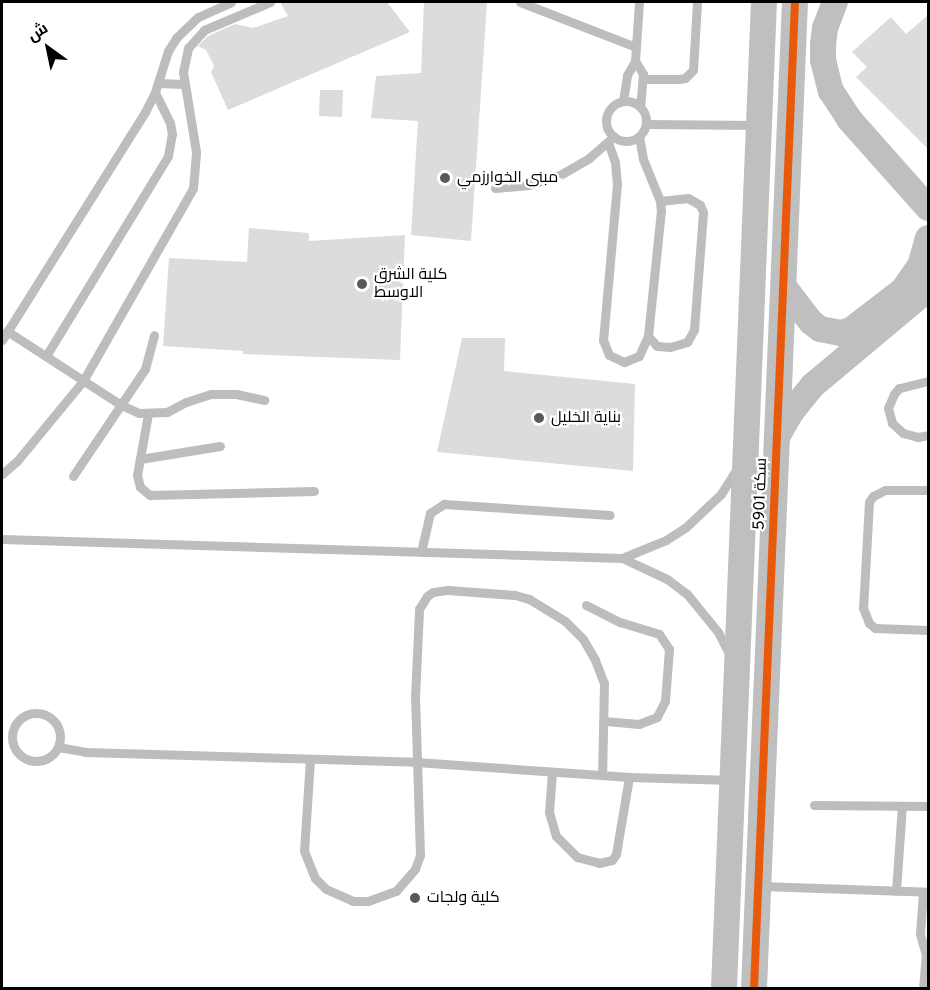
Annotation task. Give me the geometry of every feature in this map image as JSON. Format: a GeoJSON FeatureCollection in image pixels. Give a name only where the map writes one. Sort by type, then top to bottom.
{"type":"FeatureCollection","features":[{"type":"Feature","properties":{"kind":"street","name":"سكة 5901"},"geometry":{"type":"LineString","coordinates":[[724,988],[764,2]]}},
{"type":"Feature","properties":{"kind":"street","name":"سكة 5901"},"geometry":{"type":"LineString","coordinates":[[754,988],[795,2]]}},
{"type":"Feature","properties":{"kind":"street"},"geometry":{"type":"LineString","coordinates":[[835,2],[825,28],[823,44],[823,60],[831,91],[849,119],[928,208]]}},
{"type":"Feature","properties":{"kind":"street"},"geometry":{"type":"LineString","coordinates":[[784,287],[811,322],[820,329],[841,333],[851,330],[903,290],[920,266],[928,238]]}},
{"type":"Feature","properties":{"kind":"street","name":"سكة 5901"},"geometry":{"type":"LineString","coordinates":[[777,438],[792,411],[812,386],[928,289]]}},
{"type":"Feature","properties":{"kind":"lane"},"geometry":{"type":"LineString","coordinates":[[2,340],[145,112],[156,88],[168,51],[181,32],[198,17],[231,2]]}},
{"type":"Feature","properties":{"kind":"lane"},"geometry":{"type":"LineString","coordinates":[[2,474],[16,461],[83,381],[193,188],[196,152],[184,84],[184,60],[195,38],[215,24],[270,2]]}},
{"type":"Feature","properties":{"kind":"lane"},"geometry":{"type":"LineString","coordinates":[[520,2],[636,47]]}},
{"type":"Feature","properties":{"kind":"lane"},"geometry":{"type":"LineString","coordinates":[[623,101],[627,75],[635,61],[639,2]]}},
{"type":"Feature","properties":{"kind":"lane"},"geometry":{"type":"LineString","coordinates":[[644,79],[679,79],[693,70],[697,2]]}},
{"type":"Feature","properties":{"kind":"lane"},"geometry":{"type":"LineString","coordinates":[[495,188],[529,185],[560,175],[589,158],[611,139],[627,141],[639,136],[646,124],[640,107],[644,79],[642,69],[635,61]]}},
{"type":"Feature","properties":{"kind":"lane"},"geometry":{"type":"LineString","coordinates":[[156,88],[184,84]]}},
{"type":"Feature","properties":{"kind":"lane"},"geometry":{"type":"LineString","coordinates":[[46,356],[168,156],[171,145],[170,123],[156,88]]}},
{"type":"Feature","properties":{"kind":"lane"},"geometry":{"type":"LineString","coordinates":[[639,136],[643,159],[660,201],[648,336],[644,349],[632,360],[616,360],[605,348],[617,184],[607,119],[612,107],[623,101],[640,107]]}},
{"type":"Feature","properties":{"kind":"lane"},"geometry":{"type":"LineString","coordinates":[[646,124],[760,125]]}},
{"type":"Feature","properties":{"kind":"lane"},"geometry":{"type":"LineString","coordinates":[[648,336],[657,346],[670,347],[687,342],[694,330],[703,212],[700,205],[688,198],[660,201]]}},
{"type":"Feature","properties":{"kind":"lane"},"geometry":{"type":"LineString","coordinates":[[7,331],[121,405],[148,414],[167,412],[210,394],[236,394],[264,400]]}},
{"type":"Feature","properties":{"kind":"lane"},"geometry":{"type":"LineString","coordinates":[[73,476],[145,369],[154,335]]}},
{"type":"Feature","properties":{"kind":"lane"},"geometry":{"type":"LineString","coordinates":[[928,381],[899,388],[888,408],[892,423],[903,433],[928,435]]}},
{"type":"Feature","properties":{"kind":"lane"},"geometry":{"type":"LineString","coordinates":[[148,414],[137,475],[144,492],[156,496],[314,492]]}},
{"type":"Feature","properties":{"kind":"lane"},"geometry":{"type":"LineString","coordinates":[[140,459],[220,446]]}},
{"type":"Feature","properties":{"kind":"lane"},"geometry":{"type":"LineString","coordinates":[[622,558],[666,540],[704,512],[721,494],[745,453]]}},
{"type":"Feature","properties":{"kind":"lane"},"geometry":{"type":"LineString","coordinates":[[928,490],[885,490],[869,502],[863,608],[864,616],[875,628],[928,630]]}},
{"type":"Feature","properties":{"kind":"lane"},"geometry":{"type":"LineString","coordinates":[[421,552],[430,513],[444,504],[610,514]]}},
{"type":"Feature","properties":{"kind":"lane"},"geometry":{"type":"LineString","coordinates":[[2,539],[622,558],[652,571],[687,594],[718,632],[737,678]]}},
{"type":"Feature","properties":{"kind":"lane"},"geometry":{"type":"LineString","coordinates":[[310,759],[304,843],[308,865],[326,889],[346,899],[368,901],[396,891],[415,869],[420,855],[416,762],[419,609],[427,596],[441,590],[515,595],[541,605],[565,621],[586,645],[604,683],[602,775]]}},
{"type":"Feature","properties":{"kind":"lane"},"geometry":{"type":"LineString","coordinates":[[586,605],[620,622],[659,634],[669,649],[665,701],[657,717],[639,724],[603,721]]}},
{"type":"Feature","properties":{"kind":"lane"},"geometry":{"type":"LineString","coordinates":[[40,713],[55,722],[60,738],[58,747],[45,759],[27,760],[13,747],[12,730],[23,716],[40,713]]}},
{"type":"Feature","properties":{"kind":"lane"},"geometry":{"type":"LineString","coordinates":[[2,733],[11,738]]}},
{"type":"Feature","properties":{"kind":"lane"},"geometry":{"type":"LineString","coordinates":[[58,747],[86,752],[416,762],[629,777],[733,780]]}},
{"type":"Feature","properties":{"kind":"lane"},"geometry":{"type":"LineString","coordinates":[[552,772],[549,812],[553,829],[567,849],[584,861],[599,863],[612,860],[616,854],[629,777]]}},
{"type":"Feature","properties":{"kind":"lane"},"geometry":{"type":"LineString","coordinates":[[814,805],[928,806]]}},
{"type":"Feature","properties":{"kind":"lane"},"geometry":{"type":"LineString","coordinates":[[896,891],[902,806]]}},
{"type":"Feature","properties":{"kind":"lane"},"geometry":{"type":"LineString","coordinates":[[759,886],[926,892],[920,934],[928,953],[923,988]]}},
{"type":"Feature","properties":{"kind":"building"},"geometry":{"type":"Polygon","coordinates":[[[280,2],[387,2],[410,32],[228,110],[211,72],[214,66],[206,50],[198,46],[208,36],[235,24],[253,28],[288,16],[280,2]]]}},
{"type":"Feature","properties":{"kind":"building","name":"مبنى الخوارزمي"},"geometry":{"type":"Polygon","coordinates":[[[424,2],[487,2],[471,241],[411,235],[418,121],[371,118],[376,76],[421,73],[424,2]]]}},
{"type":"Feature","properties":{"kind":"building"},"geometry":{"type":"Polygon","coordinates":[[[928,15],[928,149],[856,77],[867,67],[852,52],[891,17],[906,34],[928,15]]]}},
{"type":"Feature","properties":{"kind":"building"},"geometry":{"type":"Polygon","coordinates":[[[320,90],[343,90],[342,117],[319,116],[320,90]]]}},
{"type":"Feature","properties":{"kind":"building"},"geometry":{"type":"Polygon","coordinates":[[[249,228],[309,233],[309,241],[405,235],[400,360],[243,354],[243,351],[163,346],[169,258],[247,262],[249,228]]]}},
{"type":"Feature","properties":{"kind":"building","name":"بناية الخليل"},"geometry":{"type":"Polygon","coordinates":[[[462,338],[505,338],[504,371],[635,384],[633,471],[437,452],[462,338]]]}},
{"type":"Feature","properties":{"kind":"cycle path"},"geometry":{"type":"LineString","coordinates":[[754,988],[795,2]]}},
{"type":"Feature","properties":{"kind":"place","name":"مبنى الخوارزمي"},"geometry":{"type":"Point","coordinates":[445,178]}},
{"type":"Feature","properties":{"kind":"place","name":"كلية الشرق الاوسط"},"geometry":{"type":"Point","coordinates":[362,284]}},
{"type":"Feature","properties":{"kind":"place","name":"بناية الخليل"},"geometry":{"type":"Point","coordinates":[539,418]}},
{"type":"Feature","properties":{"kind":"place","name":"كلية ولجات"},"geometry":{"type":"Point","coordinates":[415,898]}}]}
